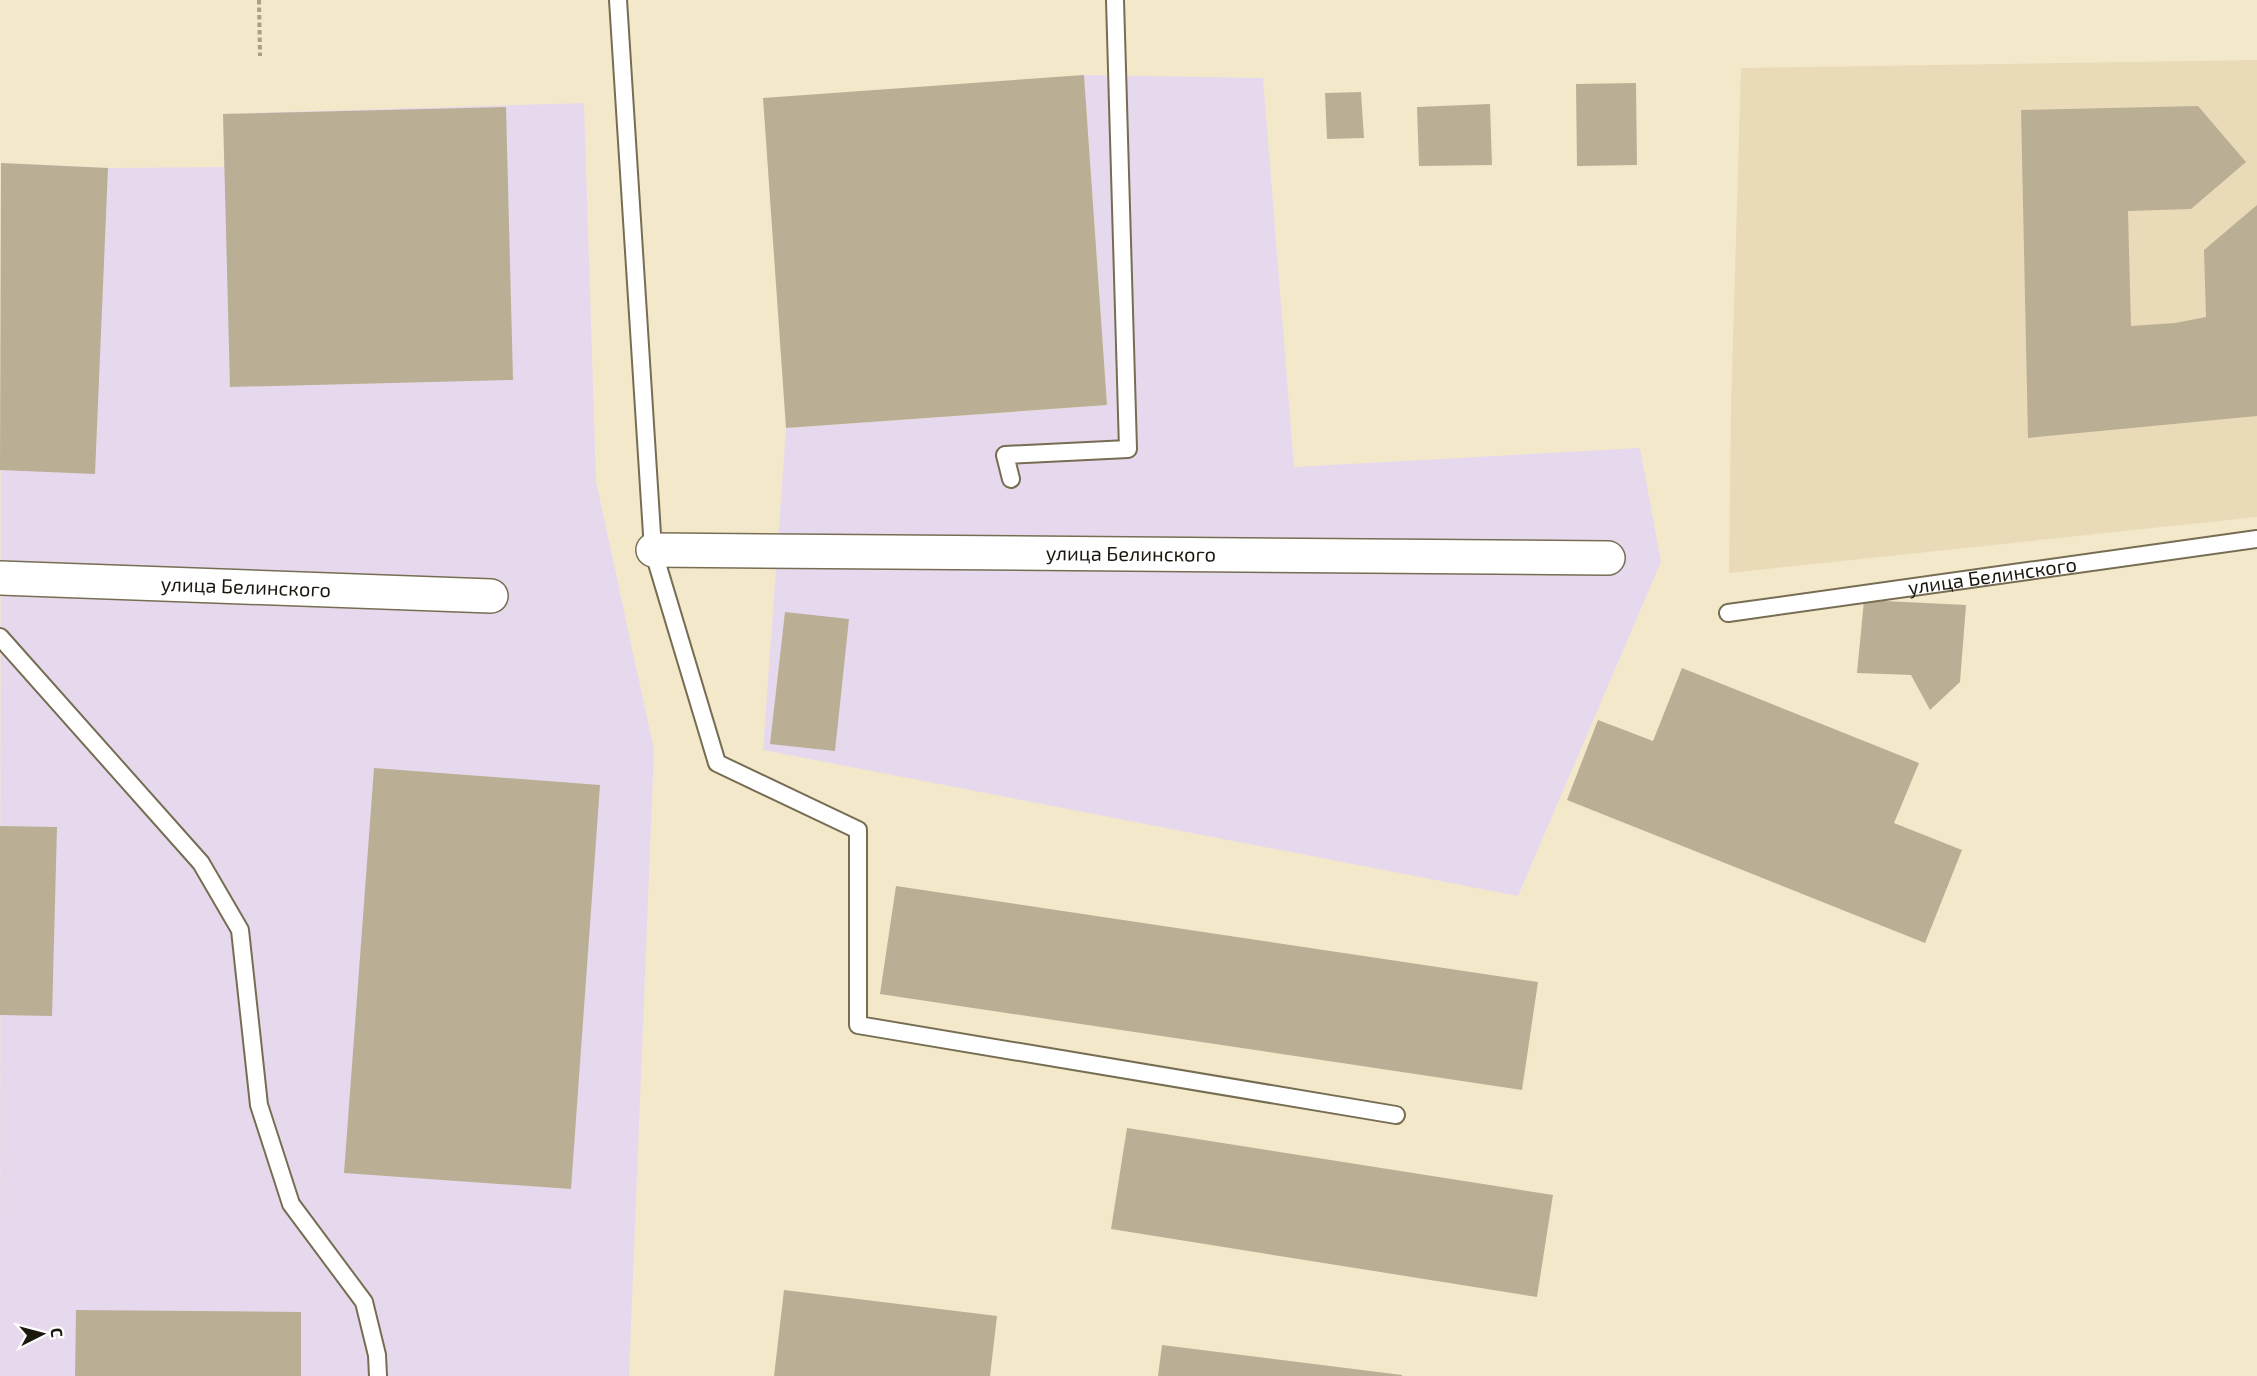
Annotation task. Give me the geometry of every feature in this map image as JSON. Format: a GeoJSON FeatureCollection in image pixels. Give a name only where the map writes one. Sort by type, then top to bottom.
{"type":"FeatureCollection","features":[{"type":"Feature","properties":{"kind":"street","name":"улица Белинского"},"geometry":{"type":"LineString","coordinates":[[653,550],[1608,558]]}},
{"type":"Feature","properties":{"kind":"street","name":"улица Белинского"},"geometry":{"type":"LineString","coordinates":[[0,578],[491,596]]}},
{"type":"Feature","properties":{"kind":"lane"},"geometry":{"type":"LineString","coordinates":[[618,0],[653,550],[717,763],[858,830],[858,1025],[1396,1115]]}},
{"type":"Feature","properties":{"kind":"lane"},"geometry":{"type":"LineString","coordinates":[[1011,479],[1005,455],[1128,449],[1115,0]]}},
{"type":"Feature","properties":{"kind":"lane","name":"улица Белинского"},"geometry":{"type":"LineString","coordinates":[[1728,612],[2257,540]]}},
{"type":"Feature","properties":{"kind":"lane"},"geometry":{"type":"LineString","coordinates":[[0,638],[201,862],[240,930],[259,1105],[291,1204],[364,1302],[377,1355],[378,1376]]}},
{"type":"Feature","properties":{"kind":"path"},"geometry":{"type":"LineString","coordinates":[[259,0],[260,56]]}},
{"type":"Feature","properties":{"kind":"shaded area"},"geometry":{"type":"Polygon","coordinates":[[[2257,60],[2257,517],[1729,573],[1731,408],[1741,68],[2257,60]]]}},
{"type":"Feature","properties":{"kind":"shaded area"},"geometry":{"type":"Polygon","coordinates":[[[1084,75],[1263,78],[1294,467],[1640,448],[1661,562],[1518,896],[763,750],[786,428],[1107,405],[1084,75]]]}},
{"type":"Feature","properties":{"kind":"shaded area"},"geometry":{"type":"Polygon","coordinates":[[[584,103],[596,481],[654,750],[629,1376],[0,1376],[1,163],[108,168],[224,167],[223,114],[584,103]]]}},
{"type":"Feature","properties":{"kind":"building"},"geometry":{"type":"Polygon","coordinates":[[[1084,75],[1107,405],[786,428],[763,98],[1084,75]]]}},
{"type":"Feature","properties":{"kind":"building"},"geometry":{"type":"Polygon","coordinates":[[[1636,83],[1637,165],[1577,166],[1576,84],[1636,83]]]}},
{"type":"Feature","properties":{"kind":"building"},"geometry":{"type":"Polygon","coordinates":[[[1361,92],[1364,138],[1327,139],[1325,93],[1361,92]]]}},
{"type":"Feature","properties":{"kind":"building"},"geometry":{"type":"Polygon","coordinates":[[[1490,104],[1492,165],[1419,166],[1417,107],[1490,104]]]}},
{"type":"Feature","properties":{"kind":"building"},"geometry":{"type":"Polygon","coordinates":[[[2198,106],[2246,162],[2191,209],[2128,211],[2131,326],[2175,323],[2206,317],[2204,250],[2257,205],[2257,416],[2028,438],[2021,110],[2198,106]]]}},
{"type":"Feature","properties":{"kind":"building"},"geometry":{"type":"Polygon","coordinates":[[[506,107],[513,380],[230,387],[223,114],[506,107]]]}},
{"type":"Feature","properties":{"kind":"building"},"geometry":{"type":"Polygon","coordinates":[[[1,163],[108,168],[95,474],[0,470],[1,163]]]}},
{"type":"Feature","properties":{"kind":"building"},"geometry":{"type":"Polygon","coordinates":[[[1864,600],[1966,605],[1960,682],[1930,710],[1911,675],[1857,673],[1864,600]]]}},
{"type":"Feature","properties":{"kind":"building"},"geometry":{"type":"Polygon","coordinates":[[[785,612],[849,619],[835,751],[770,744],[785,612]]]}},
{"type":"Feature","properties":{"kind":"building"},"geometry":{"type":"Polygon","coordinates":[[[1682,668],[1919,763],[1894,823],[1962,850],[1925,943],[1567,800],[1598,720],[1653,741],[1682,668]]]}},
{"type":"Feature","properties":{"kind":"building"},"geometry":{"type":"Polygon","coordinates":[[[374,768],[600,785],[571,1189],[344,1173],[374,768]]]}},
{"type":"Feature","properties":{"kind":"building"},"geometry":{"type":"Polygon","coordinates":[[[0,826],[57,827],[52,1016],[0,1015],[0,826]]]}},
{"type":"Feature","properties":{"kind":"building"},"geometry":{"type":"Polygon","coordinates":[[[896,886],[1538,982],[1522,1090],[880,994],[896,886]]]}},
{"type":"Feature","properties":{"kind":"building"},"geometry":{"type":"Polygon","coordinates":[[[1127,1128],[1553,1195],[1537,1297],[1111,1229],[1127,1128]]]}},
{"type":"Feature","properties":{"kind":"building"},"geometry":{"type":"Polygon","coordinates":[[[784,1290],[997,1316],[990,1376],[774,1376],[784,1290]]]}},
{"type":"Feature","properties":{"kind":"building"},"geometry":{"type":"Polygon","coordinates":[[[76,1310],[301,1312],[301,1376],[75,1376],[76,1310]]]}},
{"type":"Feature","properties":{"kind":"building"},"geometry":{"type":"Polygon","coordinates":[[[1162,1345],[1402,1375],[1402,1376],[1158,1376],[1162,1345]]]}}]}
